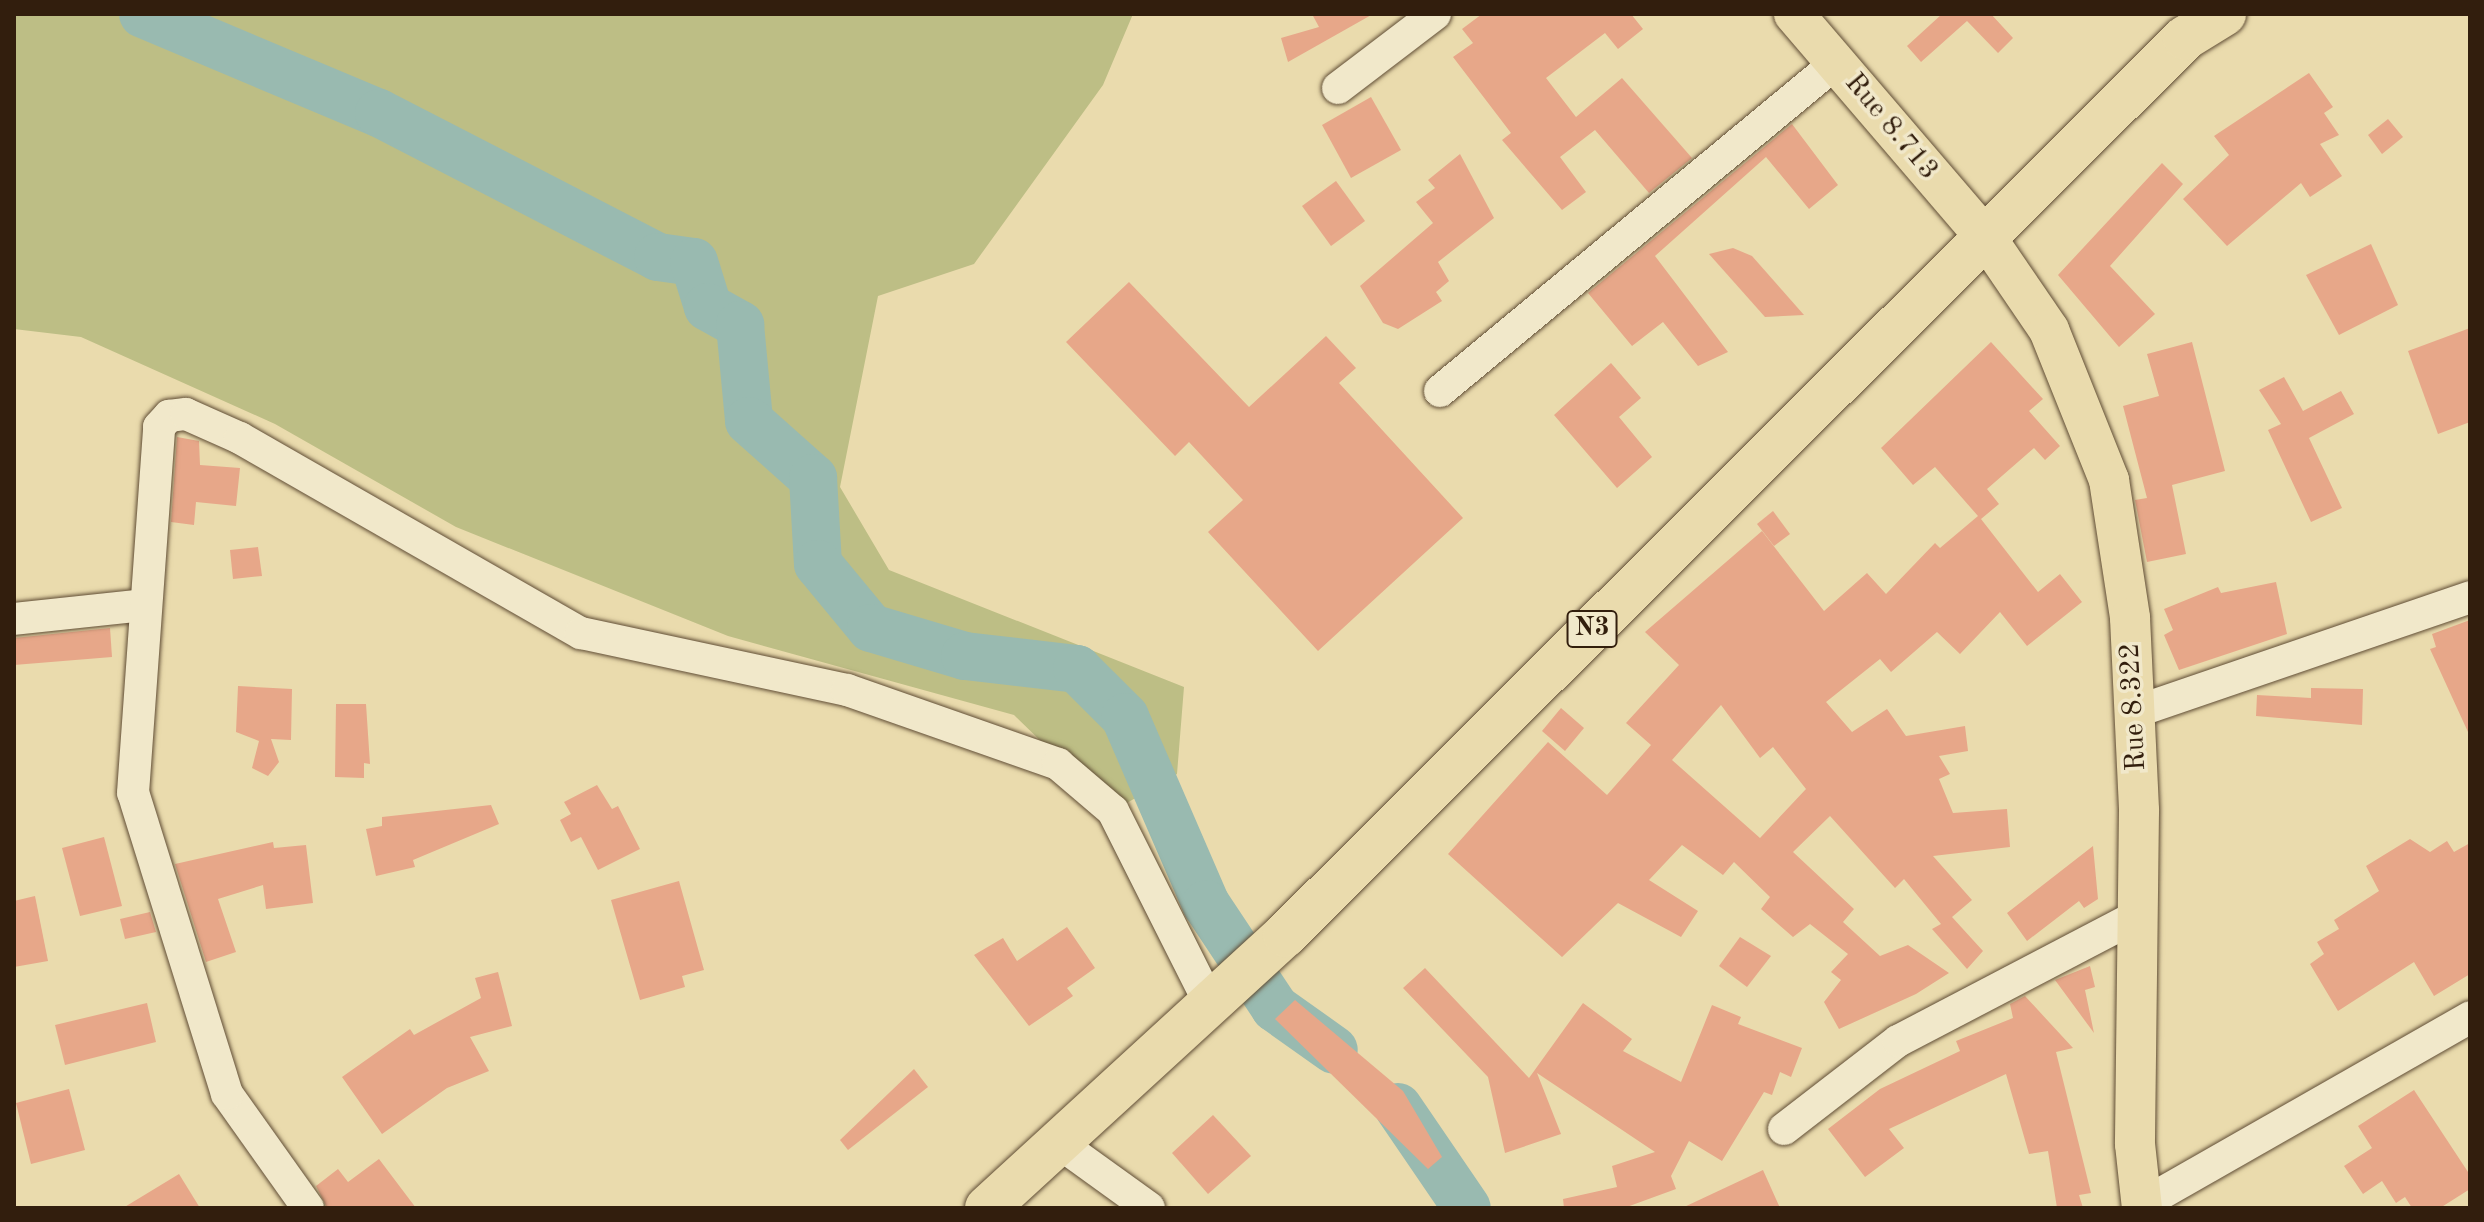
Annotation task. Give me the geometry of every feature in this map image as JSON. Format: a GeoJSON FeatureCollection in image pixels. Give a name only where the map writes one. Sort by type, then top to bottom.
{"type":"FeatureCollection","features":[{"type":"Feature","properties":{"kind":"highway","name":"N3"},"geometry":{"type":"LineString","coordinates":[[987,1208],[1210,1004],[1987,239],[2191,26],[2224,14]]}},
{"type":"Feature","properties":{"kind":"main road","name":"Rue 8.713"},"geometry":{"type":"LineString","coordinates":[[1794,14],[1987,239]]}},
{"type":"Feature","properties":{"kind":"main road","name":"Rue 8.322"},"geometry":{"type":"LineString","coordinates":[[1987,239],[2074,378],[2109,480],[2135,712],[2135,1144],[2142,1206]]}},
{"type":"Feature","properties":{"kind":"street"},"geometry":{"type":"LineString","coordinates":[[1338,88],[1435,14]]}},
{"type":"Feature","properties":{"kind":"street"},"geometry":{"type":"LineString","coordinates":[[1440,391],[1836,63]]}},
{"type":"Feature","properties":{"kind":"street"},"geometry":{"type":"LineString","coordinates":[[308,1208],[227,1094],[141,832],[133,793],[159,427],[186,414],[581,633],[847,690],[1058,764],[1113,811],[1210,1004]]}},
{"type":"Feature","properties":{"kind":"street"},"geometry":{"type":"LineString","coordinates":[[2135,712],[2470,597]]}},
{"type":"Feature","properties":{"kind":"street"},"geometry":{"type":"LineString","coordinates":[[14,619],[144,605]]}},
{"type":"Feature","properties":{"kind":"street"},"geometry":{"type":"LineString","coordinates":[[1784,1129],[1898,1041],[2137,916]]}},
{"type":"Feature","properties":{"kind":"street"},"geometry":{"type":"LineString","coordinates":[[2142,1206],[2470,1017]]}},
{"type":"Feature","properties":{"kind":"street"},"geometry":{"type":"LineString","coordinates":[[1059,1143],[1149,1208]]}},
{"type":"Feature","properties":{"kind":"green space"},"geometry":{"type":"Polygon","coordinates":[[[14,14],[1133,14],[1103,85],[974,264],[878,296],[840,487],[889,570],[1184,687],[1177,774],[1113,811],[1014,715],[728,636],[456,527],[275,424],[81,337],[14,329],[14,14]]]}},
{"type":"Feature","properties":{"kind":"building"},"geometry":{"type":"Polygon","coordinates":[[[1312,14],[1373,14],[1288,62],[1281,38],[1319,27],[1312,14]]]}},
{"type":"Feature","properties":{"kind":"building"},"geometry":{"type":"Polygon","coordinates":[[[1482,14],[1631,14],[1643,29],[1618,49],[1605,33],[1546,78],[1576,117],[1622,78],[1692,158],[1649,193],[1595,130],[1560,157],[1586,192],[1562,210],[1502,140],[1511,133],[1453,57],[1473,43],[1462,29],[1482,14]]]}},
{"type":"Feature","properties":{"kind":"building"},"geometry":{"type":"Polygon","coordinates":[[[1942,14],[1991,14],[2013,38],[1998,53],[1967,21],[1921,62],[1907,46],[1942,14]]]}},
{"type":"Feature","properties":{"kind":"building"},"geometry":{"type":"Polygon","coordinates":[[[2309,73],[2333,107],[2324,113],[2339,135],[2320,144],[2342,176],[2310,197],[2301,183],[2227,246],[2183,199],[2229,155],[2214,136],[2309,73]]]}},
{"type":"Feature","properties":{"kind":"building"},"geometry":{"type":"Polygon","coordinates":[[[1371,97],[1401,150],[1351,178],[1322,125],[1371,97]]]}},
{"type":"Feature","properties":{"kind":"building"},"geometry":{"type":"Polygon","coordinates":[[[2388,119],[2403,137],[2382,154],[2368,135],[2388,119]]]}},
{"type":"Feature","properties":{"kind":"building"},"geometry":{"type":"Polygon","coordinates":[[[1792,124],[1838,185],[1809,209],[1766,157],[1655,256],[1728,352],[1698,366],[1663,322],[1632,346],[1588,293],[1792,124]]]}},
{"type":"Feature","properties":{"kind":"building"},"geometry":{"type":"Polygon","coordinates":[[[1460,154],[1494,218],[1438,262],[1449,281],[1436,292],[1442,301],[1398,329],[1383,323],[1360,286],[1433,223],[1416,202],[1435,188],[1428,180],[1460,154]]]}},
{"type":"Feature","properties":{"kind":"building"},"geometry":{"type":"Polygon","coordinates":[[[2162,163],[2183,184],[2110,266],[2155,314],[2119,347],[2058,275],[2162,163]]]}},
{"type":"Feature","properties":{"kind":"building"},"geometry":{"type":"Polygon","coordinates":[[[1336,181],[1365,221],[1331,246],[1302,206],[1336,181]]]}},
{"type":"Feature","properties":{"kind":"building"},"geometry":{"type":"Polygon","coordinates":[[[2371,244],[2398,305],[2339,335],[2306,275],[2371,244]]]}},
{"type":"Feature","properties":{"kind":"building"},"geometry":{"type":"Polygon","coordinates":[[[1733,248],[1752,256],[1804,315],[1765,317],[1709,254],[1733,248]]]}},
{"type":"Feature","properties":{"kind":"building"},"geometry":{"type":"Polygon","coordinates":[[[1129,282],[1249,407],[1326,336],[1356,368],[1339,383],[1463,518],[1318,651],[1208,532],[1243,500],[1189,442],[1175,456],[1066,342],[1129,282]]]}},
{"type":"Feature","properties":{"kind":"building"},"geometry":{"type":"Polygon","coordinates":[[[2470,328],[2470,422],[2438,434],[2408,351],[2470,328]]]}},
{"type":"Feature","properties":{"kind":"building"},"geometry":{"type":"Polygon","coordinates":[[[1991,342],[2043,399],[2029,411],[2060,446],[2045,460],[2034,448],[1987,489],[1999,504],[1981,519],[2038,592],[2060,574],[2082,602],[2027,646],[2000,612],[1960,654],[1937,632],[1891,672],[1880,659],[1826,702],[1852,732],[1887,709],[1906,736],[1965,726],[1968,751],[1939,756],[1950,774],[1939,779],[1953,813],[2007,809],[2010,847],[1933,856],[1972,900],[1952,917],[1983,951],[1967,969],[1932,929],[1941,924],[1904,879],[1895,888],[1830,816],[1793,852],[1854,909],[1843,922],[1880,956],[1908,945],[1949,973],[1916,994],[1839,1029],[1824,1002],[1841,980],[1831,972],[1848,954],[1810,924],[1793,937],[1761,909],[1770,897],[1734,862],[1723,875],[1682,845],[1649,880],[1698,911],[1681,937],[1618,903],[1562,957],[1448,854],[1548,742],[1607,795],[1651,745],[1626,723],[1679,665],[1645,632],[1762,531],[1824,611],[1867,573],[1886,594],[1935,543],[1940,548],[1978,516],[1935,467],[1913,485],[1881,448],[1991,342]],[[1721,705],[1672,760],[1760,838],[1806,789],[1773,747],[1760,758],[1721,705]]]}},
{"type":"Feature","properties":{"kind":"building"},"geometry":{"type":"Polygon","coordinates":[[[2192,342],[2225,471],[2172,485],[2186,554],[2147,562],[2135,500],[2147,498],[2123,406],[2159,396],[2147,354],[2192,342]]]}},
{"type":"Feature","properties":{"kind":"building"},"geometry":{"type":"Polygon","coordinates":[[[1611,363],[1641,398],[1619,417],[1652,457],[1617,488],[1554,415],[1611,363]]]}},
{"type":"Feature","properties":{"kind":"building"},"geometry":{"type":"Polygon","coordinates":[[[2284,377],[2303,411],[2341,391],[2354,414],[2309,438],[2342,508],[2311,522],[2268,430],[2281,424],[2259,390],[2284,377]]]}},
{"type":"Feature","properties":{"kind":"building"},"geometry":{"type":"Polygon","coordinates":[[[177,437],[199,441],[200,465],[240,468],[236,506],[196,502],[194,525],[171,522],[177,437]]]}},
{"type":"Feature","properties":{"kind":"building"},"geometry":{"type":"Polygon","coordinates":[[[1773,511],[1790,534],[1774,546],[1757,524],[1773,511]]]}},
{"type":"Feature","properties":{"kind":"building"},"geometry":{"type":"Polygon","coordinates":[[[258,547],[262,576],[233,579],[230,550],[258,547]]]}},
{"type":"Feature","properties":{"kind":"building"},"geometry":{"type":"Polygon","coordinates":[[[2276,582],[2287,634],[2179,670],[2164,635],[2173,630],[2164,609],[2218,587],[2221,593],[2276,582]]]}},
{"type":"Feature","properties":{"kind":"building"},"geometry":{"type":"Polygon","coordinates":[[[2470,620],[2468,732],[2430,649],[2436,647],[2432,634],[2470,620]]]}},
{"type":"Feature","properties":{"kind":"building"},"geometry":{"type":"Polygon","coordinates":[[[110,628],[112,657],[14,665],[14,638],[110,628]]]}},
{"type":"Feature","properties":{"kind":"building"},"geometry":{"type":"Polygon","coordinates":[[[238,686],[292,689],[291,740],[271,739],[279,762],[268,776],[252,768],[259,741],[236,732],[238,686]]]}},
{"type":"Feature","properties":{"kind":"building"},"geometry":{"type":"Polygon","coordinates":[[[2311,688],[2363,689],[2362,725],[2256,716],[2257,695],[2311,698],[2311,688]]]}},
{"type":"Feature","properties":{"kind":"building"},"geometry":{"type":"Polygon","coordinates":[[[336,704],[366,704],[370,764],[364,763],[364,778],[335,777],[336,704]]]}},
{"type":"Feature","properties":{"kind":"building"},"geometry":{"type":"Polygon","coordinates":[[[1561,708],[1584,728],[1565,751],[1542,731],[1561,708]]]}},
{"type":"Feature","properties":{"kind":"building"},"geometry":{"type":"Polygon","coordinates":[[[597,785],[612,809],[618,806],[640,849],[598,870],[581,837],[571,842],[560,820],[571,814],[564,802],[597,785]]]}},
{"type":"Feature","properties":{"kind":"building"},"geometry":{"type":"Polygon","coordinates":[[[491,805],[499,824],[413,860],[415,867],[376,876],[366,829],[382,826],[382,817],[491,805]]]}},
{"type":"Feature","properties":{"kind":"building"},"geometry":{"type":"Polygon","coordinates":[[[104,837],[122,906],[80,916],[62,848],[104,837]]]}},
{"type":"Feature","properties":{"kind":"building"},"geometry":{"type":"Polygon","coordinates":[[[2410,839],[2430,852],[2447,841],[2454,852],[2470,843],[2470,974],[2434,996],[2414,962],[2338,1011],[2310,964],[2324,954],[2317,942],[2339,929],[2334,920],[2379,891],[2366,866],[2410,839]]]}},
{"type":"Feature","properties":{"kind":"building"},"geometry":{"type":"Polygon","coordinates":[[[273,842],[274,848],[306,845],[313,903],[266,909],[263,885],[218,899],[236,952],[206,962],[175,864],[273,842]]]}},
{"type":"Feature","properties":{"kind":"building"},"geometry":{"type":"Polygon","coordinates":[[[2093,846],[2098,899],[2084,908],[2079,901],[2027,941],[2007,913],[2093,846]]]}},
{"type":"Feature","properties":{"kind":"building"},"geometry":{"type":"Polygon","coordinates":[[[679,881],[704,970],[682,976],[685,987],[640,1000],[611,900],[679,881]]]}},
{"type":"Feature","properties":{"kind":"building"},"geometry":{"type":"Polygon","coordinates":[[[35,896],[48,961],[14,967],[14,901],[35,896]]]}},
{"type":"Feature","properties":{"kind":"building"},"geometry":{"type":"Polygon","coordinates":[[[150,912],[156,932],[125,939],[120,919],[150,912]]]}},
{"type":"Feature","properties":{"kind":"building"},"geometry":{"type":"Polygon","coordinates":[[[1067,927],[1095,968],[1067,988],[1073,996],[1029,1026],[974,955],[1003,938],[1017,961],[1067,927]]]}},
{"type":"Feature","properties":{"kind":"building"},"geometry":{"type":"Polygon","coordinates":[[[1740,937],[1771,956],[1747,987],[1719,966],[1740,937]]]}},
{"type":"Feature","properties":{"kind":"building"},"geometry":{"type":"Polygon","coordinates":[[[2090,966],[2095,987],[2085,990],[2094,1033],[2055,980],[2090,966]]]}},
{"type":"Feature","properties":{"kind":"building"},"geometry":{"type":"Polygon","coordinates":[[[1425,968],[1529,1078],[1583,1003],[1632,1039],[1623,1051],[1681,1082],[1712,1005],[1741,1017],[1738,1024],[1802,1048],[1791,1077],[1780,1072],[1772,1095],[1764,1092],[1722,1161],[1689,1141],[1671,1176],[1676,1189],[1624,1208],[1564,1208],[1563,1199],[1617,1187],[1612,1166],[1655,1152],[1537,1073],[1561,1134],[1505,1153],[1488,1077],[1403,988],[1425,968]]]}},
{"type":"Feature","properties":{"kind":"building"},"geometry":{"type":"Polygon","coordinates":[[[498,972],[512,1026],[470,1037],[489,1071],[447,1088],[382,1134],[342,1077],[410,1029],[414,1035],[481,998],[475,978],[498,972]]]}},
{"type":"Feature","properties":{"kind":"building"},"geometry":{"type":"Polygon","coordinates":[[[2025,996],[2073,1048],[2056,1052],[2091,1193],[2079,1195],[2083,1208],[2057,1208],[2048,1151],[2029,1154],[2006,1074],[1889,1129],[1904,1148],[1865,1177],[1828,1129],[1880,1089],[1960,1051],[1956,1041],[2013,1018],[2010,1004],[2025,996]]]}},
{"type":"Feature","properties":{"kind":"building"},"geometry":{"type":"Polygon","coordinates":[[[1295,1000],[1403,1091],[1442,1157],[1428,1169],[1275,1019],[1295,1000]]]}},
{"type":"Feature","properties":{"kind":"building"},"geometry":{"type":"Polygon","coordinates":[[[147,1003],[156,1042],[65,1065],[55,1025],[147,1003]]]}},
{"type":"Feature","properties":{"kind":"building"},"geometry":{"type":"Polygon","coordinates":[[[914,1069],[928,1087],[848,1150],[840,1140],[914,1069]]]}},
{"type":"Feature","properties":{"kind":"building"},"geometry":{"type":"Polygon","coordinates":[[[69,1089],[85,1150],[31,1164],[16,1103],[69,1089]]]}},
{"type":"Feature","properties":{"kind":"building"},"geometry":{"type":"Polygon","coordinates":[[[2414,1090],[2470,1175],[2470,1189],[2440,1208],[2412,1208],[2405,1197],[2396,1203],[2382,1181],[2363,1194],[2344,1166],[2372,1148],[2358,1126],[2414,1090]]]}},
{"type":"Feature","properties":{"kind":"building"},"geometry":{"type":"Polygon","coordinates":[[[1213,1115],[1251,1156],[1208,1194],[1172,1153],[1213,1115]]]}},
{"type":"Feature","properties":{"kind":"building"},"geometry":{"type":"Polygon","coordinates":[[[379,1159],[416,1208],[327,1208],[316,1186],[338,1169],[348,1182],[379,1159]]]}},
{"type":"Feature","properties":{"kind":"building"},"geometry":{"type":"Polygon","coordinates":[[[1763,1170],[1780,1208],[1682,1208],[1746,1178],[1763,1170]]]}},
{"type":"Feature","properties":{"kind":"building"},"geometry":{"type":"Polygon","coordinates":[[[179,1174],[200,1208],[123,1208],[179,1174]]]}},
{"type":"Feature","properties":{"kind":"waterway"},"geometry":{"type":"LineString","coordinates":[[143,14],[379,113],[658,257],[694,262],[708,307],[740,325],[749,421],[813,478],[818,564],[871,628],[965,656],[1077,669],[1125,717],[1206,904],[1275,1008],[1334,1050]]}},
{"type":"Feature","properties":{"kind":"waterway"},"geometry":{"type":"LineString","coordinates":[[170,14],[174,22]]}},
{"type":"Feature","properties":{"kind":"waterway"},"geometry":{"type":"LineString","coordinates":[[1398,1107],[1467,1208]]}}]}
